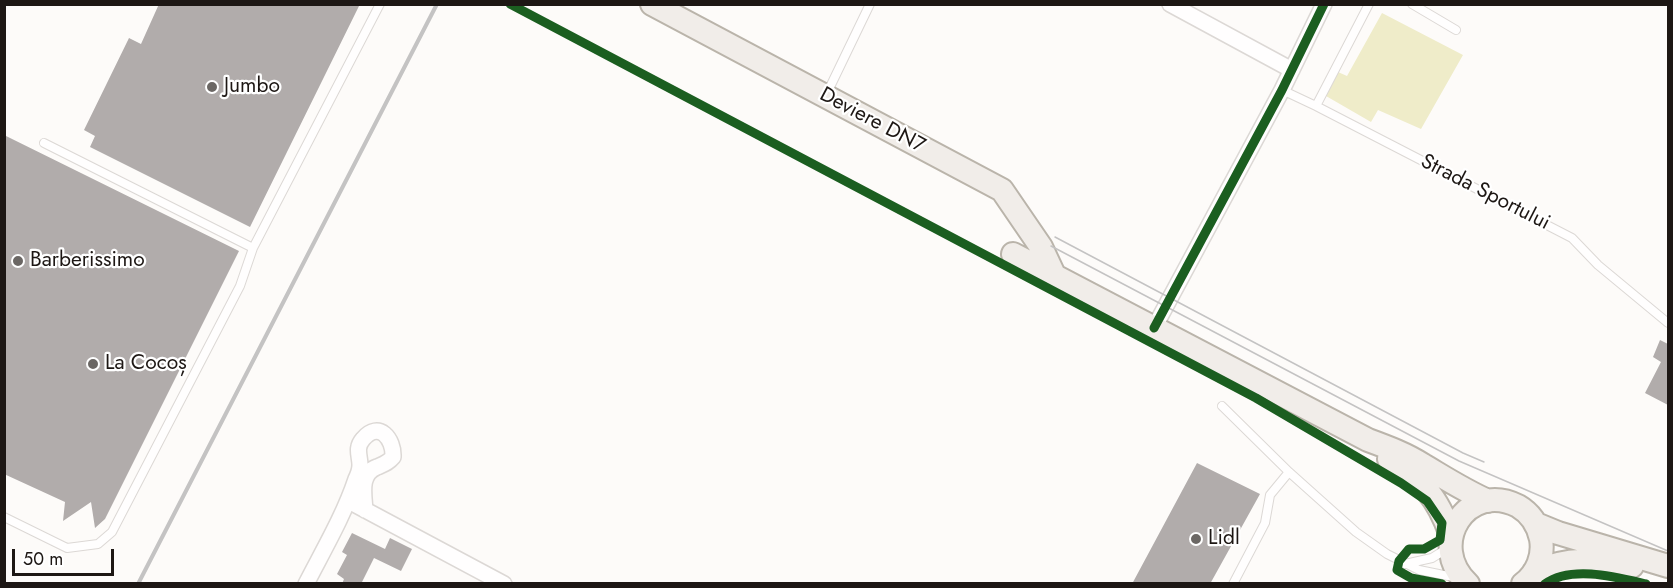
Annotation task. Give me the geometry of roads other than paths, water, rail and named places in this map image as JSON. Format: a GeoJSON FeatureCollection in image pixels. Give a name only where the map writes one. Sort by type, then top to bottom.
{"type":"FeatureCollection","features":[{"type":"Feature","properties":{"kind":"main road","name":"Deviere DN7"},"geometry":{"type":"LineString","coordinates":[[652,4],[1002,190],[1041,247],[1055,277]]}},
{"type":"Feature","properties":{"kind":"main road"},"geometry":{"type":"LineString","coordinates":[[1013,254],[1368,440],[1406,456],[1455,486],[1488,501]]}},
{"type":"Feature","properties":{"kind":"main road"},"geometry":{"type":"LineString","coordinates":[[1368,440],[1432,495],[1440,506],[1450,539],[1454,566],[1466,581]]}},
{"type":"Feature","properties":{"kind":"main road"},"geometry":{"type":"LineString","coordinates":[[1450,539],[1456,524],[1477,504],[1502,501],[1516,505],[1536,524],[1542,543],[1541,553],[1529,578]]}},
{"type":"Feature","properties":{"kind":"main road"},"geometry":{"type":"LineString","coordinates":[[1536,524],[1558,533],[1668,566]]}},
{"type":"Feature","properties":{"kind":"main road"},"geometry":{"type":"LineString","coordinates":[[1529,578],[1553,564],[1581,560],[1626,565],[1668,575]]}},
{"type":"Feature","properties":{"kind":"street"},"geometry":{"type":"LineString","coordinates":[[1170,4],[1292,70]]}},
{"type":"Feature","properties":{"kind":"street"},"geometry":{"type":"LineString","coordinates":[[1154,328],[1282,90],[1324,4]]}},
{"type":"Feature","properties":{"kind":"street"},"geometry":{"type":"LineString","coordinates":[[306,584],[348,501],[360,465],[358,446],[370,433],[380,431],[387,435],[393,448],[393,457],[389,462],[371,470],[368,475],[363,485],[365,510]]}},
{"type":"Feature","properties":{"kind":"street"},"geometry":{"type":"LineString","coordinates":[[348,501],[504,584]]}},
{"type":"Feature","properties":{"kind":"lane"},"geometry":{"type":"LineString","coordinates":[[4,518],[67,548],[98,544],[112,532],[240,286],[253,248],[380,4]]}},
{"type":"Feature","properties":{"kind":"lane"},"geometry":{"type":"LineString","coordinates":[[830,87],[870,4]]}},
{"type":"Feature","properties":{"kind":"lane"},"geometry":{"type":"LineString","coordinates":[[1316,106],[1369,4]]}},
{"type":"Feature","properties":{"kind":"lane"},"geometry":{"type":"LineString","coordinates":[[1412,4],[1456,30]]}},
{"type":"Feature","properties":{"kind":"lane","name":"Strada Sportului"},"geometry":{"type":"LineString","coordinates":[[1282,90],[1572,238],[1598,266],[1668,323]]}},
{"type":"Feature","properties":{"kind":"lane"},"geometry":{"type":"LineString","coordinates":[[44,143],[253,248]]}},
{"type":"Feature","properties":{"kind":"lane"},"geometry":{"type":"LineString","coordinates":[[1222,406],[1289,472],[1356,532],[1405,564],[1425,572],[1466,581]]}},
{"type":"Feature","properties":{"kind":"lane"},"geometry":{"type":"LineString","coordinates":[[1233,584],[1265,523],[1270,495],[1289,472]]}},
{"type":"Feature","properties":{"kind":"lane"},"geometry":{"type":"LineString","coordinates":[[1405,564],[1432,558],[1442,553],[1448,548],[1450,539]]}},
{"type":"Feature","properties":{"kind":"tram line"},"geometry":{"type":"LineString","coordinates":[[1055,237],[1484,462]]}},
{"type":"Feature","properties":{"kind":"tram line"},"geometry":{"type":"LineString","coordinates":[[1051,246],[1459,461],[1668,551]]}},
{"type":"Feature","properties":{"kind":"railway"},"geometry":{"type":"LineString","coordinates":[[138,584],[437,4]]}},
{"type":"Feature","properties":{"kind":"place","name":"Jumbo"},"geometry":{"type":"Point","coordinates":[212,87]}},
{"type":"Feature","properties":{"kind":"place","name":"Barberissimo"},"geometry":{"type":"Point","coordinates":[18,261]}},
{"type":"Feature","properties":{"kind":"place","name":"La Cocoș"},"geometry":{"type":"Point","coordinates":[93,364]}},
{"type":"Feature","properties":{"kind":"place","name":"Lidl"},"geometry":{"type":"Point","coordinates":[1196,539]}}]}
